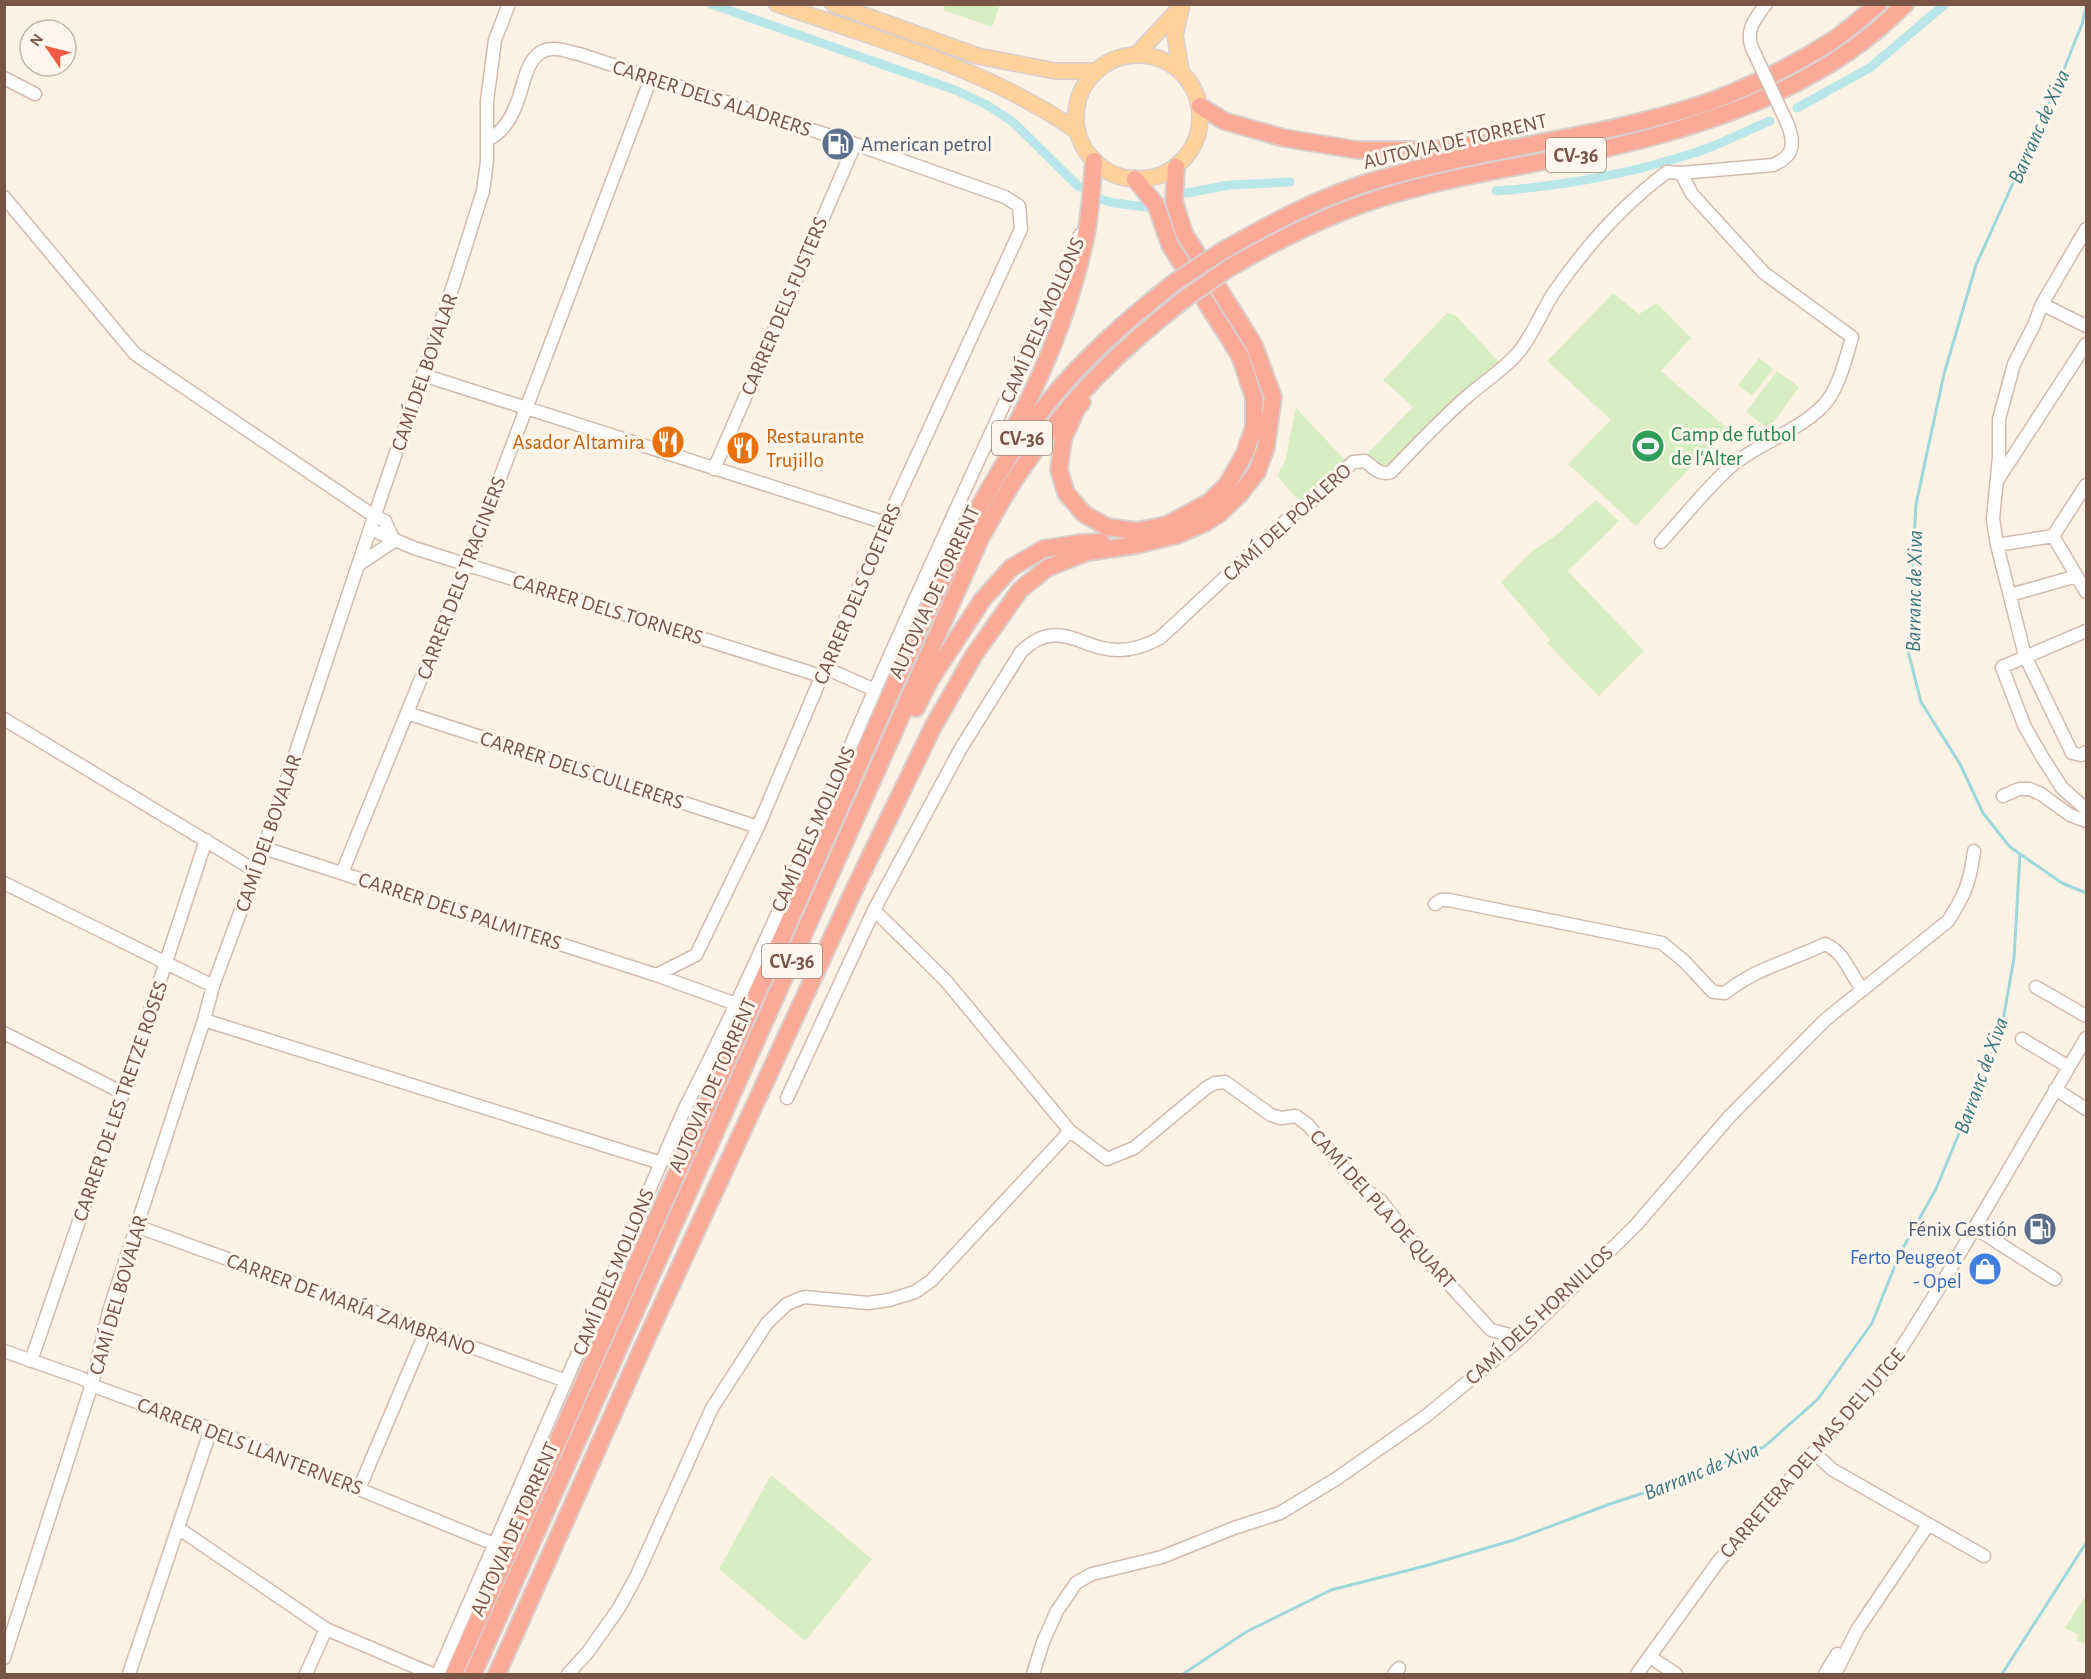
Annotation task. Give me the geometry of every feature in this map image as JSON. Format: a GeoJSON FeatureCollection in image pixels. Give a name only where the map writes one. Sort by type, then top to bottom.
{"type":"FeatureCollection","features":[{"type":"Feature","properties":{"kind":"highway","name":"AUTOVIA DE TORRENT"},"geometry":{"type":"LineString","coordinates":[[454,1674],[918,632],[967,528],[1005,462],[1046,405],[1081,365],[1129,319],[1175,282],[1266,226],[1313,203],[1382,178],[1659,117],[1726,96],[1785,69],[1834,40],[1878,4]]}},
{"type":"Feature","properties":{"kind":"highway","name":"AUTOVIA DE TORRENT"},"geometry":{"type":"LineString","coordinates":[[473,1674],[981,537],[1019,472],[1058,418],[1093,379],[1142,331],[1276,241],[1322,220],[1393,194],[1469,175],[1573,156],[1672,132],[1736,111],[1795,84],[1845,54],[1894,16],[1905,4]]}},
{"type":"Feature","properties":{"kind":"highway"},"geometry":{"type":"LineString","coordinates":[[1200,106],[1224,121],[1284,138],[1357,150],[1432,150],[1659,117]]}},
{"type":"Feature","properties":{"kind":"highway"},"geometry":{"type":"LineString","coordinates":[[918,632],[926,603],[960,526],[1029,400],[1070,296],[1083,252],[1094,161]]}},
{"type":"Feature","properties":{"kind":"highway"},"geometry":{"type":"LineString","coordinates":[[497,1674],[646,1340],[847,905],[933,728],[974,655],[1020,590],[1047,568],[1088,552],[1136,545],[1177,535],[1205,523],[1220,513],[1239,495],[1257,471],[1266,447],[1273,397],[1254,345],[1184,233],[1174,201],[1176,167]]}},
{"type":"Feature","properties":{"kind":"highway"},"geometry":{"type":"LineString","coordinates":[[1135,179],[1156,205],[1170,245],[1240,356],[1254,398],[1254,427],[1244,455],[1227,484],[1209,502],[1167,525],[1136,531],[1107,527],[1084,514],[1066,493],[1059,470],[1063,439],[1077,408],[1097,384],[1188,300]]}},
{"type":"Feature","properties":{"kind":"highway"},"geometry":{"type":"LineString","coordinates":[[826,885],[847,853],[889,761],[930,680],[983,599],[1011,568],[1043,549],[1080,543],[1140,540],[1177,535]]}},
{"type":"Feature","properties":{"kind":"main road"},"geometry":{"type":"LineString","coordinates":[[777,4],[990,80],[1048,111],[1077,131],[1094,161],[1113,174],[1135,179],[1156,177],[1176,167],[1191,150],[1200,129],[1200,106],[1181,70],[1175,35],[1177,6]]}},
{"type":"Feature","properties":{"kind":"main road"},"geometry":{"type":"LineString","coordinates":[[833,4],[978,56],[1055,71],[1095,72]]}},
{"type":"Feature","properties":{"kind":"main road"},"geometry":{"type":"LineString","coordinates":[[1137,54],[1159,31],[1177,6]]}},
{"type":"Feature","properties":{"kind":"main road"},"geometry":{"type":"LineString","coordinates":[[1077,131],[1078,99],[1095,72],[1114,59],[1137,54],[1161,58],[1181,70]]}},
{"type":"Feature","properties":{"kind":"street","name":"CAMÍ DEL BOVALAR"},"geometry":{"type":"LineString","coordinates":[[4,1658],[92,1384],[109,1311],[213,986],[264,848],[483,191],[487,101],[495,40],[508,4]]}},
{"type":"Feature","properties":{"kind":"street","name":"CAMÍ DEL POALERO"},"geometry":{"type":"LineString","coordinates":[[874,910],[961,748],[996,689],[1026,647],[1044,637],[1061,634],[1098,647],[1118,650],[1131,650],[1151,643],[1169,631],[1292,515],[1310,503],[1353,462],[1365,461],[1380,472],[1385,474],[1391,472],[1448,413],[1506,367],[1537,326],[1555,291],[1599,235],[1635,198],[1667,171],[1681,173],[1773,165],[1781,161],[1792,147],[1793,140],[1749,40],[1749,31],[1753,21],[1766,4]]}},
{"type":"Feature","properties":{"kind":"street","name":"CARRER DELS ALADRERS"},"geometry":{"type":"LineString","coordinates":[[487,140],[504,129],[517,104],[526,71],[533,59],[542,52],[555,48],[855,144],[1005,197]]}},
{"type":"Feature","properties":{"kind":"street"},"geometry":{"type":"LineString","coordinates":[[4,78],[35,94]]}},
{"type":"Feature","properties":{"kind":"street","name":"CARRER DELS TRAGINERS"},"geometry":{"type":"LineString","coordinates":[[342,873],[467,565],[651,78]]}},
{"type":"Feature","properties":{"kind":"street","name":"CARRER DELS FUSTERS"},"geometry":{"type":"LineString","coordinates":[[714,469],[855,144]]}},
{"type":"Feature","properties":{"kind":"street"},"geometry":{"type":"LineString","coordinates":[[1661,542],[1729,468],[1758,446],[1807,418],[1827,401],[1835,388],[1852,337],[1764,273],[1692,194],[1681,173]]}},
{"type":"Feature","properties":{"kind":"street"},"geometry":{"type":"LineString","coordinates":[[4,197],[135,354],[374,516],[385,521],[394,541],[358,565]]}},
{"type":"Feature","properties":{"kind":"street","name":"CARRER DELS COETERS"},"geometry":{"type":"LineString","coordinates":[[656,975],[696,955],[758,827],[886,523],[1021,229],[1019,206],[1005,197]]}},
{"type":"Feature","properties":{"kind":"street","name":"CAMÍ DELS MOLLONS"},"geometry":{"type":"LineString","coordinates":[[438,1674],[685,1107],[722,1036],[1089,215]]}},
{"type":"Feature","properties":{"kind":"street"},"geometry":{"type":"LineString","coordinates":[[2086,230],[2042,304],[2014,364],[1999,419],[1993,519],[1996,545],[2025,656],[2072,753],[2082,755],[2086,752]]}},
{"type":"Feature","properties":{"kind":"street"},"geometry":{"type":"LineString","coordinates":[[2042,304],[2086,326]]}},
{"type":"Feature","properties":{"kind":"street"},"geometry":{"type":"LineString","coordinates":[[1997,481],[2086,344]]}},
{"type":"Feature","properties":{"kind":"street"},"geometry":{"type":"LineString","coordinates":[[423,375],[886,523]]}},
{"type":"Feature","properties":{"kind":"street"},"geometry":{"type":"LineString","coordinates":[[1996,545],[2053,536],[2086,485]]}},
{"type":"Feature","properties":{"kind":"street","name":"CARRER DELS TORNERS"},"geometry":{"type":"LineString","coordinates":[[370,529],[394,541],[467,565],[823,672],[875,690]]}},
{"type":"Feature","properties":{"kind":"street"},"geometry":{"type":"LineString","coordinates":[[2053,536],[2086,592]]}},
{"type":"Feature","properties":{"kind":"street"},"geometry":{"type":"LineString","coordinates":[[2010,595],[2077,576]]}},
{"type":"Feature","properties":{"kind":"street"},"geometry":{"type":"LineString","coordinates":[[2086,631],[2002,667],[2024,725],[2062,788],[2086,808]]}},
{"type":"Feature","properties":{"kind":"street","name":"CARRER DELS CULLERERS"},"geometry":{"type":"LineString","coordinates":[[407,713],[758,827]]}},
{"type":"Feature","properties":{"kind":"street"},"geometry":{"type":"LineString","coordinates":[[4,719],[256,871]]}},
{"type":"Feature","properties":{"kind":"street"},"geometry":{"type":"LineString","coordinates":[[2003,796],[2019,789],[2030,789],[2042,794],[2070,814],[2086,821]]}},
{"type":"Feature","properties":{"kind":"street","name":"CARRER DE LES TRETZE ROSES"},"geometry":{"type":"LineString","coordinates":[[31,1361],[123,1093],[206,840]]}},
{"type":"Feature","properties":{"kind":"street","name":"CARRER DELS PALMITERS"},"geometry":{"type":"LineString","coordinates":[[264,848],[656,975],[736,1004]]}},
{"type":"Feature","properties":{"kind":"street","name":"CAMÍ DELS HORNILLOS"},"geometry":{"type":"LineString","coordinates":[[1033,1674],[1043,1642],[1057,1611],[1076,1583],[1092,1574],[1162,1557],[1234,1528],[1280,1513],[1336,1479],[1426,1416],[1521,1338],[1636,1225],[1730,1116],[1825,1020],[1948,921],[1962,899],[1970,879],[1974,851]]}},
{"type":"Feature","properties":{"kind":"street"},"geometry":{"type":"LineString","coordinates":[[4,883],[213,986]]}},
{"type":"Feature","properties":{"kind":"street"},"geometry":{"type":"LineString","coordinates":[[1436,904],[1441,900],[1449,900],[1662,943],[1684,961],[1713,992],[1725,993],[1738,982],[1753,974],[1825,944],[1834,948],[1841,955],[1853,980],[1863,990]]}},
{"type":"Feature","properties":{"kind":"street"},"geometry":{"type":"LineString","coordinates":[[787,1098],[874,910]]}},
{"type":"Feature","properties":{"kind":"street","name":"CAMÍ DEL PLA DE QUART"},"geometry":{"type":"LineString","coordinates":[[874,910],[946,981],[1070,1131],[1107,1159],[1134,1148],[1206,1088],[1215,1083],[1225,1082],[1271,1115],[1281,1118],[1296,1116],[1308,1125],[1354,1180],[1382,1201],[1427,1260],[1491,1330],[1521,1338]]}},
{"type":"Feature","properties":{"kind":"street"},"geometry":{"type":"LineString","coordinates":[[2036,987],[2086,1016]]}},
{"type":"Feature","properties":{"kind":"street"},"geometry":{"type":"LineString","coordinates":[[204,1020],[661,1163]]}},
{"type":"Feature","properties":{"kind":"street"},"geometry":{"type":"LineString","coordinates":[[4,1033],[123,1093]]}},
{"type":"Feature","properties":{"kind":"street","name":"CARRETERA DEL MAS DEL JUTGE"},"geometry":{"type":"LineString","coordinates":[[1637,1674],[1718,1562],[1892,1363],[1975,1228],[2055,1089],[2069,1067],[2083,1052],[2086,1038]]}},
{"type":"Feature","properties":{"kind":"street"},"geometry":{"type":"LineString","coordinates":[[2022,1039],[2069,1067]]}},
{"type":"Feature","properties":{"kind":"street"},"geometry":{"type":"LineString","coordinates":[[2055,1089],[2086,1109]]}},
{"type":"Feature","properties":{"kind":"street"},"geometry":{"type":"LineString","coordinates":[[568,1674],[588,1652],[619,1608],[637,1575],[712,1408],[767,1323],[787,1304],[804,1297],[868,1303],[889,1300],[915,1292],[931,1281],[1070,1131]]}},
{"type":"Feature","properties":{"kind":"street","name":"CARRER DE MARÍA ZAMBRANO"},"geometry":{"type":"LineString","coordinates":[[136,1226],[566,1381]]}},
{"type":"Feature","properties":{"kind":"street"},"geometry":{"type":"LineString","coordinates":[[1975,1228],[2055,1279]]}},
{"type":"Feature","properties":{"kind":"street"},"geometry":{"type":"LineString","coordinates":[[359,1489],[426,1331]]}},
{"type":"Feature","properties":{"kind":"street","name":"CARRER DELS LLANTERNERS"},"geometry":{"type":"LineString","coordinates":[[4,1351],[211,1429],[494,1544]]}},
{"type":"Feature","properties":{"kind":"street"},"geometry":{"type":"LineString","coordinates":[[129,1674],[211,1429]]}},
{"type":"Feature","properties":{"kind":"street"},"geometry":{"type":"LineString","coordinates":[[1814,1453],[1833,1470],[1984,1556]]}},
{"type":"Feature","properties":{"kind":"street"},"geometry":{"type":"LineString","coordinates":[[1835,1674],[1857,1630],[1928,1525]]}},
{"type":"Feature","properties":{"kind":"street"},"geometry":{"type":"LineString","coordinates":[[178,1528],[326,1629],[432,1674]]}},
{"type":"Feature","properties":{"kind":"street"},"geometry":{"type":"LineString","coordinates":[[306,1674],[326,1629]]}},
{"type":"Feature","properties":{"kind":"street"},"geometry":{"type":"LineString","coordinates":[[1825,1674],[1845,1642],[1857,1630]]}},
{"type":"Feature","properties":{"kind":"street"},"geometry":{"type":"LineString","coordinates":[[1650,1657],[1676,1674]]}},
{"type":"Feature","properties":{"kind":"green space"},"geometry":{"type":"Polygon","coordinates":[[[945,4],[1000,5],[992,27],[943,10],[945,4]]]}},
{"type":"Feature","properties":{"kind":"green space"},"geometry":{"type":"Polygon","coordinates":[[[1613,293],[1639,314],[1657,303],[1691,338],[1661,371],[1727,428],[1636,526],[1568,464],[1611,420],[1547,361],[1613,293]]]}},
{"type":"Feature","properties":{"kind":"green space"},"geometry":{"type":"Polygon","coordinates":[[[1447,313],[1455,315],[1501,364],[1387,468],[1365,456],[1413,407],[1383,380],[1447,313]]]}},
{"type":"Feature","properties":{"kind":"green space"},"geometry":{"type":"Polygon","coordinates":[[[1759,358],[1773,369],[1752,396],[1738,385],[1759,358]]]}},
{"type":"Feature","properties":{"kind":"green space"},"geometry":{"type":"Polygon","coordinates":[[[1777,371],[1799,387],[1769,429],[1746,412],[1777,371]]]}},
{"type":"Feature","properties":{"kind":"green space"},"geometry":{"type":"Polygon","coordinates":[[[1296,408],[1347,462],[1303,505],[1277,476],[1285,461],[1296,408]]]}},
{"type":"Feature","properties":{"kind":"green space"},"geometry":{"type":"Polygon","coordinates":[[[1596,500],[1619,521],[1568,571],[1644,651],[1599,696],[1547,643],[1550,640],[1501,582],[1531,552],[1555,536],[1596,500]]]}},
{"type":"Feature","properties":{"kind":"green space"},"geometry":{"type":"Polygon","coordinates":[[[771,1475],[872,1559],[805,1641],[719,1569],[771,1475]]]}},
{"type":"Feature","properties":{"kind":"green space"},"geometry":{"type":"Polygon","coordinates":[[[2086,1595],[2086,1645],[2076,1640],[2079,1635],[2065,1628],[2086,1595]]]}},
{"type":"Feature","properties":{"kind":"waterway"},"geometry":{"type":"LineString","coordinates":[[711,4],[955,90],[987,105],[1013,122],[1079,187]]}},
{"type":"Feature","properties":{"kind":"waterway"},"geometry":{"type":"LineString","coordinates":[[1797,108],[1871,67],[1945,4]]}},
{"type":"Feature","properties":{"kind":"waterway","name":"Barranc de Xiva"},"geometry":{"type":"LineString","coordinates":[[2086,7],[2082,24],[2058,84],[1976,265],[1944,374],[1916,504],[1908,651],[1921,702],[1960,764],[1983,813],[2010,847],[2062,883],[2086,893]]}},
{"type":"Feature","properties":{"kind":"waterway"},"geometry":{"type":"LineString","coordinates":[[1496,191],[1571,182],[1645,167],[1704,150],[1770,121]]}},
{"type":"Feature","properties":{"kind":"waterway"},"geometry":{"type":"LineString","coordinates":[[1187,193],[1229,185],[1290,182]]}},
{"type":"Feature","properties":{"kind":"waterway"},"geometry":{"type":"LineString","coordinates":[[1100,199],[1147,207]]}},
{"type":"Feature","properties":{"kind":"waterway","name":"Barranc de Xiva"},"geometry":{"type":"LineString","coordinates":[[1183,1674],[1246,1632],[1331,1590],[1514,1540],[1610,1504],[1686,1479],[1764,1447],[1818,1399],[1872,1323],[1900,1253],[1936,1189],[2001,1032],[2014,958],[2020,854]]}},
{"type":"Feature","properties":{"kind":"waterway"},"geometry":{"type":"LineString","coordinates":[[2002,1674],[2086,1543]]}},
{"type":"Feature","properties":{"kind":"place","name":"American petrol"},"geometry":{"type":"Point","coordinates":[838,144]}},
{"type":"Feature","properties":{"kind":"place","name":"Asador Altamira"},"geometry":{"type":"Point","coordinates":[668,442]}},
{"type":"Feature","properties":{"kind":"place","name":"Camp de futbol de l'Alter"},"geometry":{"type":"Point","coordinates":[1648,446]}},
{"type":"Feature","properties":{"kind":"place","name":"Restaurante Trujillo"},"geometry":{"type":"Point","coordinates":[743,448]}},
{"type":"Feature","properties":{"kind":"place","name":"Fénix Gestión"},"geometry":{"type":"Point","coordinates":[2040,1229]}},
{"type":"Feature","properties":{"kind":"place","name":"Ferto Peugeot - Opel"},"geometry":{"type":"Point","coordinates":[1985,1269]}}]}
